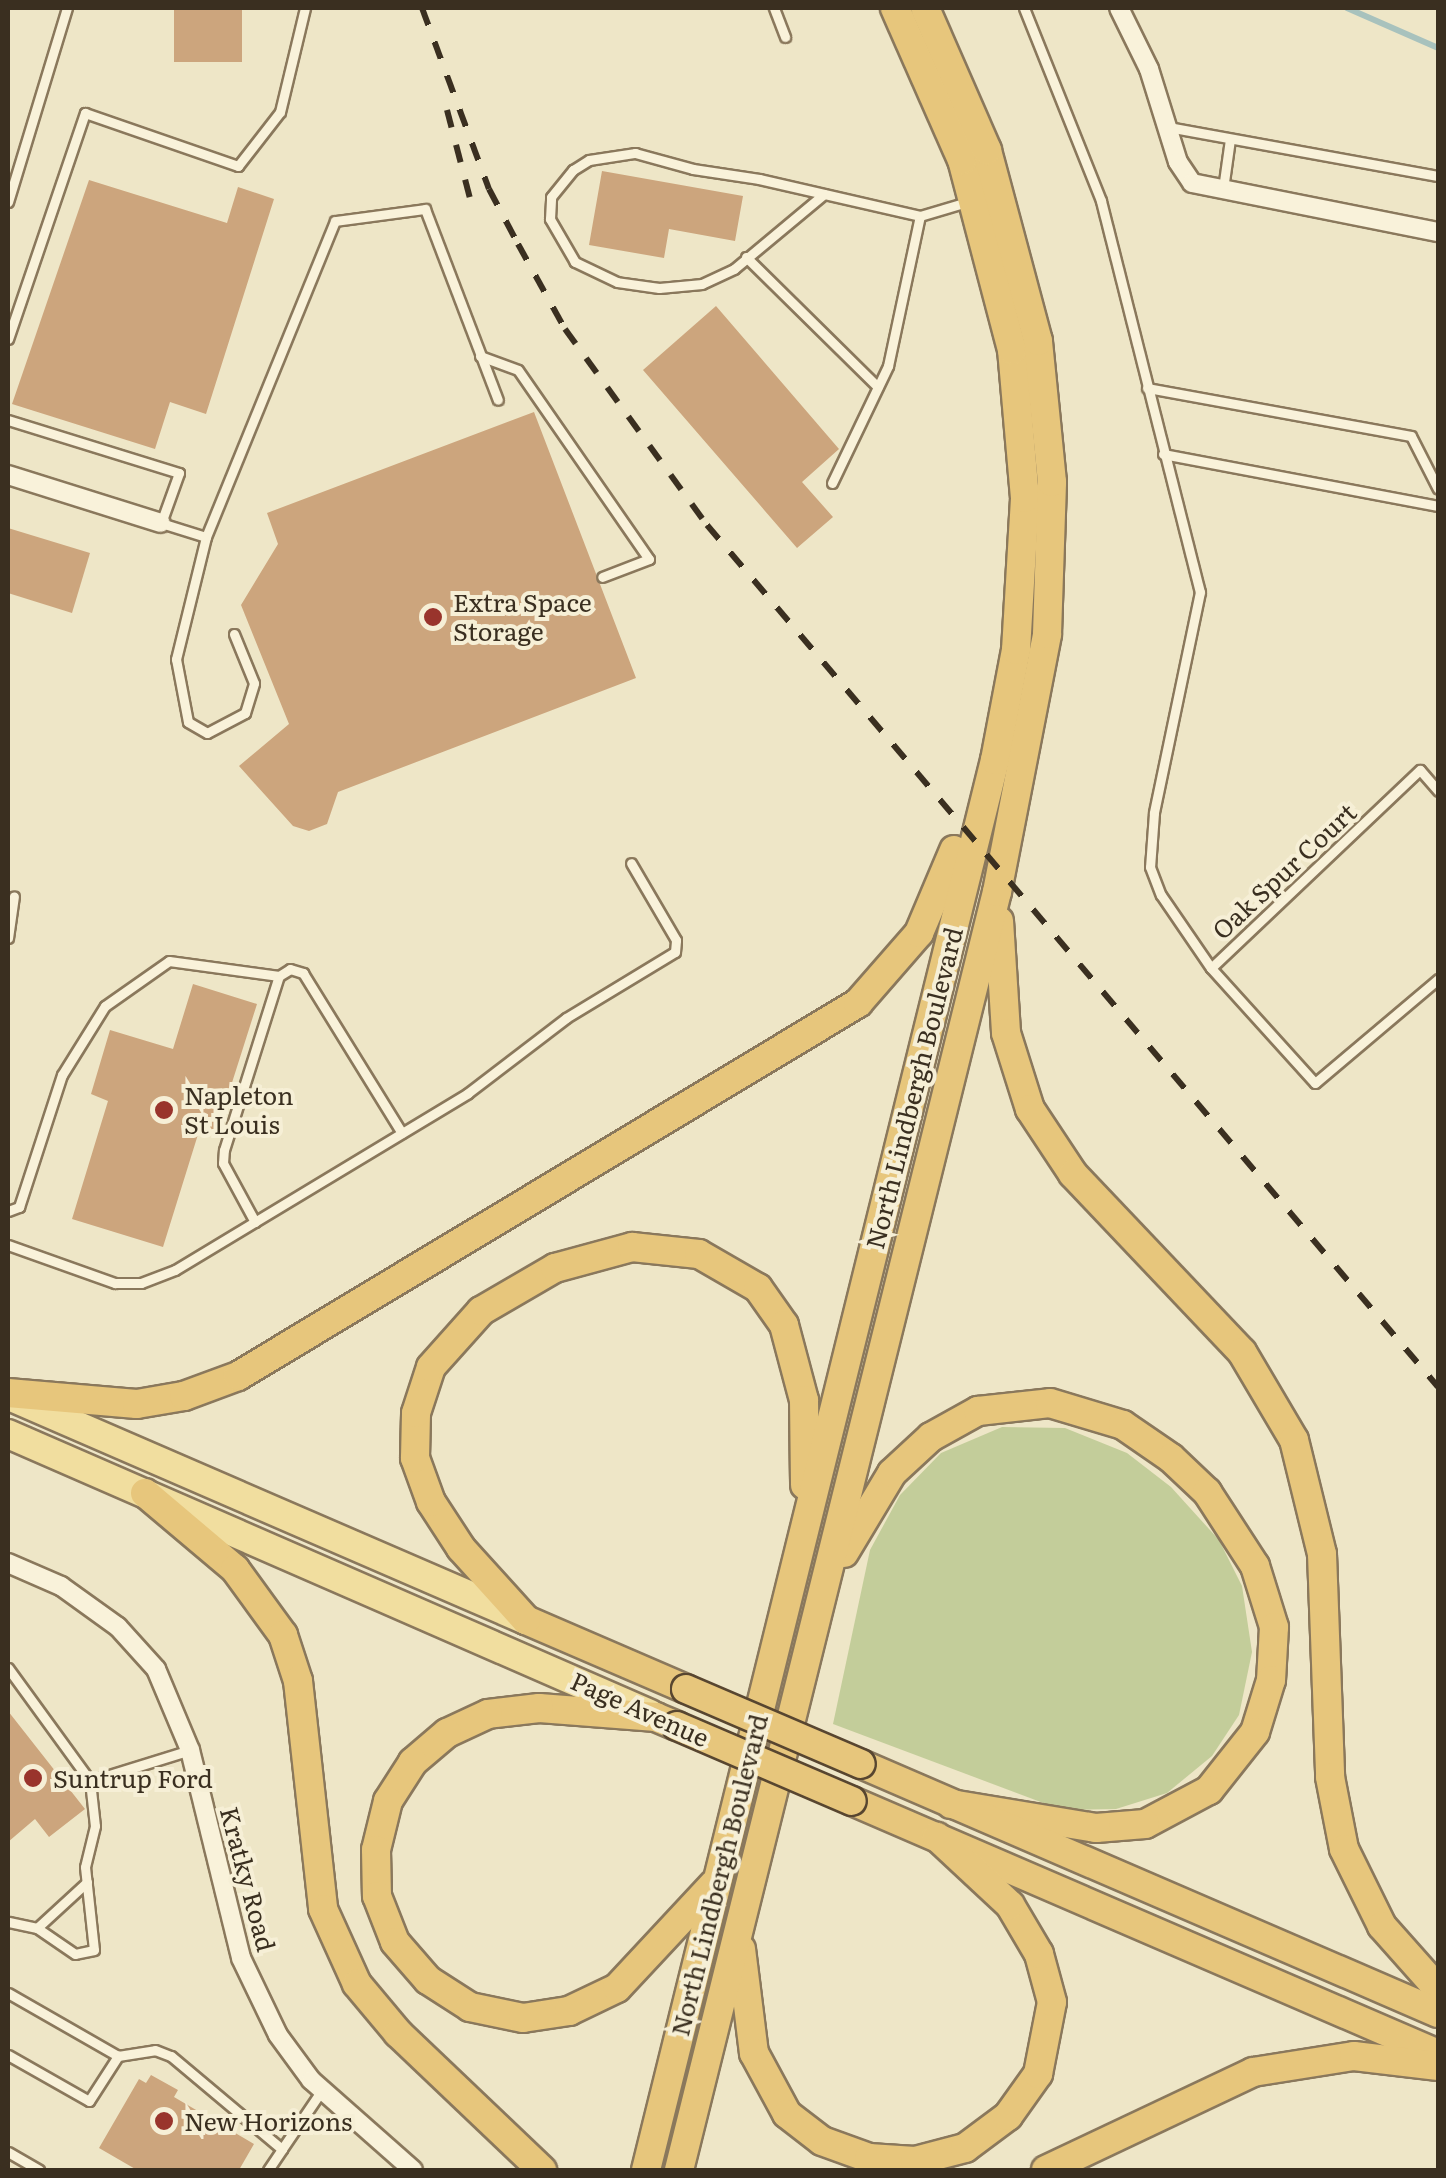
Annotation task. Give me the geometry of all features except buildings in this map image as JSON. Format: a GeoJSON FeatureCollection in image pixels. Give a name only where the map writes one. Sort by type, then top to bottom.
{"type":"FeatureCollection","features":[{"type":"Feature","properties":{"kind":"highway","name":"North Lindbergh Boulevard"},"geometry":{"type":"LineString","coordinates":[[646,2170],[1012,681],[1023,574],[1021,424],[1004,306],[975,200],[895,8]]}},
{"type":"Feature","properties":{"kind":"highway","name":"North Lindbergh Boulevard"},"geometry":{"type":"LineString","coordinates":[[679,2170],[998,892],[1046,634],[1052,558],[1047,406],[1010,222],[959,78],[927,9]]}},
{"type":"Feature","properties":{"kind":"highway"},"geometry":{"type":"LineString","coordinates":[[8,1395],[137,1404],[238,1376],[803,1041],[881,983],[934,907],[956,847],[991,694],[1021,424]]}},
{"type":"Feature","properties":{"kind":"highway"},"geometry":{"type":"LineString","coordinates":[[998,892],[1006,1033],[1030,1109],[1073,1174],[1242,1352],[1294,1440],[1322,1554],[1330,1777],[1344,1849],[1382,1926],[1438,1990]]}},
{"type":"Feature","properties":{"kind":"highway"},"geometry":{"type":"LineString","coordinates":[[526,1620],[461,1548],[430,1502],[415,1458],[416,1413],[431,1368],[459,1330],[503,1296],[580,1258],[675,1247],[742,1274],[772,1303],[802,1385],[805,1526]]}},
{"type":"Feature","properties":{"kind":"highway"},"geometry":{"type":"LineString","coordinates":[[826,1585],[876,1495],[910,1455],[950,1424],[1025,1403],[1076,1408],[1123,1426],[1189,1474],[1242,1540],[1274,1627],[1271,1680],[1255,1732],[1209,1790],[1164,1817],[1108,1827],[951,1804]]}},
{"type":"Feature","properties":{"kind":"highway"},"geometry":{"type":"LineString","coordinates":[[146,1493],[235,1569],[283,1634],[298,1681],[322,1909],[357,1984],[398,2033],[542,2170]]}},
{"type":"Feature","properties":{"kind":"highway","name":"Page Avenue"},"geometry":{"type":"LineString","coordinates":[[526,1620],[1438,2013]]}},
{"type":"Feature","properties":{"kind":"highway"},"geometry":{"type":"LineString","coordinates":[[667,1721],[509,1710],[446,1733],[413,1762],[388,1801],[376,1850],[384,1917],[411,1962],[447,1994],[501,2016],[548,2016],[617,1988],[718,1879]]}},
{"type":"Feature","properties":{"kind":"highway","name":"Page Avenue"},"geometry":{"type":"LineString","coordinates":[[667,1721],[1438,2054]]}},
{"type":"Feature","properties":{"kind":"highway"},"geometry":{"type":"LineString","coordinates":[[739,1932],[754,2052],[787,2114],[822,2141],[868,2158],[915,2161],[965,2148],[1008,2116],[1038,2074],[1052,2002],[1040,1954],[1010,1905],[937,1838]]}},
{"type":"Feature","properties":{"kind":"highway"},"geometry":{"type":"LineString","coordinates":[[1046,2170],[1266,2068],[1354,2056],[1438,2066]]}},
{"type":"Feature","properties":{"kind":"main road","name":"Page Avenue"},"geometry":{"type":"LineString","coordinates":[[8,1395],[526,1620]]}},
{"type":"Feature","properties":{"kind":"main road","name":"Page Avenue"},"geometry":{"type":"LineString","coordinates":[[8,1434],[667,1721]]}},
{"type":"Feature","properties":{"kind":"street"},"geometry":{"type":"LineString","coordinates":[[1120,8],[1184,174],[1222,192],[1438,232]]}},
{"type":"Feature","properties":{"kind":"street"},"geometry":{"type":"LineString","coordinates":[[8,475],[162,523]]}},
{"type":"Feature","properties":{"kind":"street","name":"Kratky Road"},"geometry":{"type":"LineString","coordinates":[[8,1563],[61,1586],[139,1647],[164,1684],[190,1750],[241,1958],[278,2036],[322,2090],[413,2170]]}},
{"type":"Feature","properties":{"kind":"lane"},"geometry":{"type":"LineString","coordinates":[[8,202],[67,8]]}},
{"type":"Feature","properties":{"kind":"lane"},"geometry":{"type":"LineString","coordinates":[[8,339],[85,113],[238,166],[280,112],[306,8]]}},
{"type":"Feature","properties":{"kind":"lane"},"geometry":{"type":"LineString","coordinates":[[774,8],[785,37]]}},
{"type":"Feature","properties":{"kind":"lane"},"geometry":{"type":"LineString","coordinates":[[1024,8],[1102,201],[1200,592],[1154,813],[1150,866],[1161,895],[1211,968]]}},
{"type":"Feature","properties":{"kind":"lane"},"geometry":{"type":"LineString","coordinates":[[1168,127],[1438,176]]}},
{"type":"Feature","properties":{"kind":"lane"},"geometry":{"type":"LineString","coordinates":[[1222,192],[1230,139]]}},
{"type":"Feature","properties":{"kind":"lane"},"geometry":{"type":"LineString","coordinates":[[824,194],[746,257],[702,284],[640,288],[575,262],[554,233],[551,197],[589,160],[636,153],[824,194],[920,216],[975,200]]}},
{"type":"Feature","properties":{"kind":"lane"},"geometry":{"type":"LineString","coordinates":[[234,634],[254,683],[244,713],[207,733],[188,722],[176,659],[206,537],[335,222],[424,209],[498,400]]}},
{"type":"Feature","properties":{"kind":"lane"},"geometry":{"type":"LineString","coordinates":[[832,484],[878,388],[920,216]]}},
{"type":"Feature","properties":{"kind":"lane"},"geometry":{"type":"LineString","coordinates":[[746,257],[878,388]]}},
{"type":"Feature","properties":{"kind":"lane"},"geometry":{"type":"LineString","coordinates":[[480,356],[518,370],[649,559],[602,577]]}},
{"type":"Feature","properties":{"kind":"lane"},"geometry":{"type":"LineString","coordinates":[[1147,388],[1410,436],[1438,489]]}},
{"type":"Feature","properties":{"kind":"lane"},"geometry":{"type":"LineString","coordinates":[[8,420],[179,473],[162,523],[206,537]]}},
{"type":"Feature","properties":{"kind":"lane"},"geometry":{"type":"LineString","coordinates":[[1164,454],[1438,506]]}},
{"type":"Feature","properties":{"kind":"lane","name":"Oak Spur Court"},"geometry":{"type":"LineString","coordinates":[[1438,792],[1420,770],[1211,968],[1315,1083],[1438,979]]}},
{"type":"Feature","properties":{"kind":"lane"},"geometry":{"type":"LineString","coordinates":[[8,1245],[115,1283],[141,1283],[255,1222],[468,1094],[566,1018],[675,952],[676,940],[631,863]]}},
{"type":"Feature","properties":{"kind":"lane"},"geometry":{"type":"LineString","coordinates":[[8,884],[8,938]]}},
{"type":"Feature","properties":{"kind":"lane"},"geometry":{"type":"LineString","coordinates":[[8,1212],[20,1207],[62,1075],[105,1006],[169,961],[279,976]]}},
{"type":"Feature","properties":{"kind":"lane"},"geometry":{"type":"LineString","coordinates":[[255,1222],[223,1163],[224,1150],[279,976],[290,969],[304,973],[402,1133]]}},
{"type":"Feature","properties":{"kind":"lane"},"geometry":{"type":"LineString","coordinates":[[8,1668],[90,1781],[96,1826],[84,1867],[94,1950],[75,1954],[37,1928],[8,1922]]}},
{"type":"Feature","properties":{"kind":"lane"},"geometry":{"type":"LineString","coordinates":[[90,1781],[190,1750]]}},
{"type":"Feature","properties":{"kind":"lane"},"geometry":{"type":"LineString","coordinates":[[37,1928],[88,1882]]}},
{"type":"Feature","properties":{"kind":"lane"},"geometry":{"type":"LineString","coordinates":[[8,1993],[118,2056],[156,2050],[171,2056],[282,2149]]}},
{"type":"Feature","properties":{"kind":"lane"},"geometry":{"type":"LineString","coordinates":[[8,2056],[89,2102],[118,2056]]}},
{"type":"Feature","properties":{"kind":"lane"},"geometry":{"type":"LineString","coordinates":[[268,2170],[322,2090]]}},
{"type":"Feature","properties":{"kind":"lane"},"geometry":{"type":"LineString","coordinates":[[8,2152],[39,2170]]}},
{"type":"Feature","properties":{"kind":"green space"},"geometry":{"type":"Polygon","coordinates":[[[1002,1427],[1065,1428],[1127,1453],[1171,1487],[1219,1540],[1242,1586],[1252,1652],[1239,1715],[1212,1756],[1167,1793],[1116,1809],[1062,1810],[833,1724],[870,1550],[900,1495],[941,1453],[1002,1427]]]}},
{"type":"Feature","properties":{"kind":"waterway"},"geometry":{"type":"LineString","coordinates":[[1347,8],[1438,48]]}},
{"type":"Feature","properties":{"kind":"railway"},"geometry":{"type":"LineString","coordinates":[[422,8],[489,189],[518,244],[565,329],[707,525],[1438,1387]]}},
{"type":"Feature","properties":{"kind":"railway"},"geometry":{"type":"LineString","coordinates":[[447,110],[471,202]]}},
{"type":"Feature","properties":{"kind":"place","name":"Extra Space Storage"},"geometry":{"type":"Point","coordinates":[433,617]}},
{"type":"Feature","properties":{"kind":"place","name":"Napleton St Louis"},"geometry":{"type":"Point","coordinates":[164,1110]}},
{"type":"Feature","properties":{"kind":"place","name":"Suntrup Ford"},"geometry":{"type":"Point","coordinates":[33,1778]}},
{"type":"Feature","properties":{"kind":"place","name":"New Horizons"},"geometry":{"type":"Point","coordinates":[164,2121]}}]}
